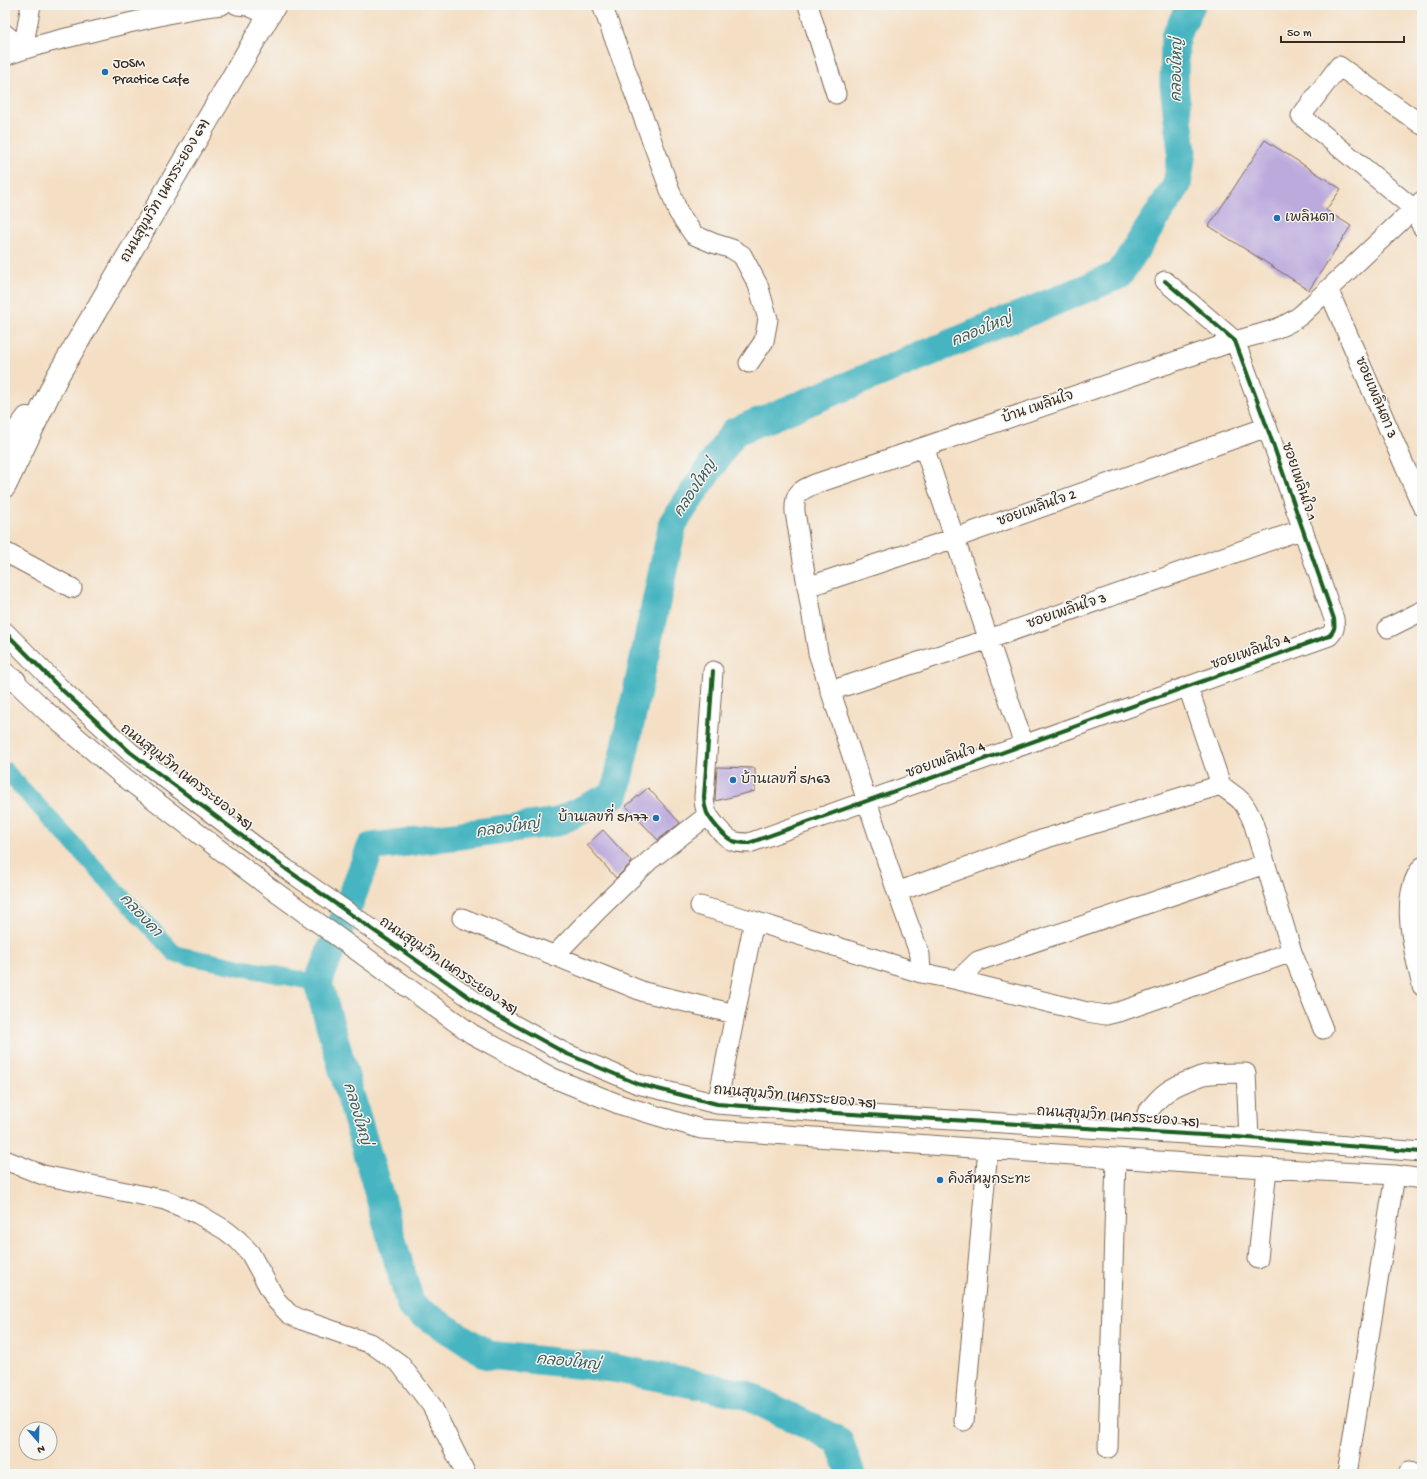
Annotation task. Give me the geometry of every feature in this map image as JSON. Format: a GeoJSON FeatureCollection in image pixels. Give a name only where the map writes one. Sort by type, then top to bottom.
{"type":"FeatureCollection","features":[{"type":"Feature","properties":{"kind":"main road","name":"ถนนสุขุมวิท (นครระยอง 67)"},"geometry":{"type":"LineString","coordinates":[[5,486],[57,377],[272,10]]}},
{"type":"Feature","properties":{"kind":"main road","name":"ถนนสุขุมวิท (นครระยอง 67)"},"geometry":{"type":"LineString","coordinates":[[5,447],[57,377]]}},
{"type":"Feature","properties":{"kind":"street"},"geometry":{"type":"LineString","coordinates":[[23,49],[31,5]]}},
{"type":"Feature","properties":{"kind":"street"},"geometry":{"type":"LineString","coordinates":[[5,56],[23,49],[128,24],[208,6],[222,5]]}},
{"type":"Feature","properties":{"kind":"street"},"geometry":{"type":"LineString","coordinates":[[237,5],[272,10]]}},
{"type":"Feature","properties":{"kind":"street"},"geometry":{"type":"LineString","coordinates":[[602,5],[678,212],[694,235],[732,249],[742,255],[758,285],[768,319],[764,341],[750,363]]}},
{"type":"Feature","properties":{"kind":"street"},"geometry":{"type":"LineString","coordinates":[[808,5],[836,94]]}},
{"type":"Feature","properties":{"kind":"street"},"geometry":{"type":"LineString","coordinates":[[5,34],[23,49]]}},
{"type":"Feature","properties":{"kind":"street"},"geometry":{"type":"LineString","coordinates":[[1422,125],[1339,66],[1300,116],[1418,205],[1422,227]]}},
{"type":"Feature","properties":{"kind":"street","name":"บ้าน เพลินใจ"},"geometry":{"type":"LineString","coordinates":[[807,587],[794,503],[796,495],[803,489],[1292,322],[1418,205]]}},
{"type":"Feature","properties":{"kind":"street"},"geometry":{"type":"LineString","coordinates":[[1165,281],[1234,341]]}},
{"type":"Feature","properties":{"kind":"street","name":"ซอยเพลินตา 3"},"geometry":{"type":"LineString","coordinates":[[1328,289],[1422,506]]}},
{"type":"Feature","properties":{"kind":"street","name":"ซอยเพลินใจ 1"},"geometry":{"type":"LineString","coordinates":[[1234,341],[1303,529],[1334,619],[1334,631]]}},
{"type":"Feature","properties":{"kind":"street","name":"ซอยเพลินใจ 2"},"geometry":{"type":"LineString","coordinates":[[807,587],[955,538],[1266,427]]}},
{"type":"Feature","properties":{"kind":"street"},"geometry":{"type":"LineString","coordinates":[[924,447],[1024,745]]}},
{"type":"Feature","properties":{"kind":"street","name":"ซอยเพลินใจ 3"},"geometry":{"type":"LineString","coordinates":[[830,691],[989,640],[1303,529]]}},
{"type":"Feature","properties":{"kind":"street"},"geometry":{"type":"LineString","coordinates":[[5,552],[72,588]]}},
{"type":"Feature","properties":{"kind":"street"},"geometry":{"type":"LineString","coordinates":[[807,587],[818,653],[897,892],[920,955],[921,973]]}},
{"type":"Feature","properties":{"kind":"street"},"geometry":{"type":"LineString","coordinates":[[1388,628],[1422,611]]}},
{"type":"Feature","properties":{"kind":"street","name":"ซอยเพลินใจ 4"},"geometry":{"type":"LineString","coordinates":[[713,671],[704,806],[708,814],[724,835],[732,841],[749,843],[1322,639],[1329,636],[1334,631]]}},
{"type":"Feature","properties":{"kind":"street","name":"ถนนสุขุมวิท (นครระยอง 75)"},"geometry":{"type":"LineString","coordinates":[[5,632],[60,688],[130,752],[286,869],[489,1011],[565,1053],[638,1084],[717,1104],[835,1113],[1249,1138],[1422,1152]]}},
{"type":"Feature","properties":{"kind":"street"},"geometry":{"type":"LineString","coordinates":[[8,677],[124,777],[270,888],[472,1034],[553,1078],[621,1105],[701,1129],[1116,1158],[1394,1175],[1422,1179]]}},
{"type":"Feature","properties":{"kind":"street"},"geometry":{"type":"LineString","coordinates":[[1188,687],[1221,785],[1241,801],[1247,809],[1253,822],[1292,952],[1323,1028]]}},
{"type":"Feature","properties":{"kind":"street"},"geometry":{"type":"LineString","coordinates":[[897,892],[1047,838],[1221,785]]}},
{"type":"Feature","properties":{"kind":"street"},"geometry":{"type":"LineString","coordinates":[[554,956],[597,910],[650,860],[708,814]]}},
{"type":"Feature","properties":{"kind":"street"},"geometry":{"type":"LineString","coordinates":[[958,980],[978,961],[1265,864]]}},
{"type":"Feature","properties":{"kind":"street"},"geometry":{"type":"LineString","coordinates":[[1422,867],[1411,892],[1410,914],[1412,942],[1422,986]]}},
{"type":"Feature","properties":{"kind":"street"},"geometry":{"type":"LineString","coordinates":[[700,906],[754,921],[921,973],[958,980],[1087,1012],[1106,1015],[1122,1011],[1292,952]]}},
{"type":"Feature","properties":{"kind":"street"},"geometry":{"type":"LineString","coordinates":[[462,918],[644,992],[735,1014]]}},
{"type":"Feature","properties":{"kind":"street"},"geometry":{"type":"LineString","coordinates":[[717,1104],[754,921]]}},
{"type":"Feature","properties":{"kind":"street"},"geometry":{"type":"LineString","coordinates":[[1147,1113],[1166,1091],[1176,1085],[1202,1075],[1246,1073],[1249,1138]]}},
{"type":"Feature","properties":{"kind":"street"},"geometry":{"type":"LineString","coordinates":[[1012,1151],[1015,1123]]}},
{"type":"Feature","properties":{"kind":"street"},"geometry":{"type":"LineString","coordinates":[[964,1421],[988,1149]]}},
{"type":"Feature","properties":{"kind":"street"},"geometry":{"type":"LineString","coordinates":[[1108,1448],[1116,1158]]}},
{"type":"Feature","properties":{"kind":"street"},"geometry":{"type":"LineString","coordinates":[[5,1160],[43,1175],[165,1200],[198,1214],[224,1230],[238,1240],[250,1253],[276,1300],[289,1314],[302,1320],[372,1344],[400,1364],[432,1406],[466,1474]]}},
{"type":"Feature","properties":{"kind":"street"},"geometry":{"type":"LineString","coordinates":[[1258,1259],[1267,1168]]}},
{"type":"Feature","properties":{"kind":"street"},"geometry":{"type":"LineString","coordinates":[[1347,1474],[1394,1175]]}},
{"type":"Feature","properties":{"kind":"building","name":"เพลินตา"},"geometry":{"type":"Polygon","coordinates":[[[1265,140],[1341,189],[1326,210],[1351,226],[1309,290],[1209,226],[1265,140]]]}},
{"type":"Feature","properties":{"kind":"building","name":"บ้านเลขที่ 5/163"},"geometry":{"type":"Polygon","coordinates":[[[717,767],[755,768],[755,791],[715,801],[717,767]]]}},
{"type":"Feature","properties":{"kind":"building","name":"บ้านเลขที่ 5/177"},"geometry":{"type":"Polygon","coordinates":[[[648,788],[680,823],[658,840],[626,806],[648,788]]]}},
{"type":"Feature","properties":{"kind":"building"},"geometry":{"type":"Polygon","coordinates":[[[603,830],[632,862],[616,878],[587,845],[603,830]]]}},
{"type":"Feature","properties":{"kind":"waterway","name":"คลองใหญ่"},"geometry":{"type":"LineString","coordinates":[[851,1474],[839,1441],[744,1394],[613,1368],[488,1355],[411,1306],[318,983],[371,847],[557,822],[615,794],[673,523],[734,432],[1119,275],[1177,185],[1182,152],[1174,85],[1175,37],[1191,5]]}},
{"type":"Feature","properties":{"kind":"waterway","name":"คลองคา"},"geometry":{"type":"LineString","coordinates":[[5,770],[175,954],[318,983]]}},
{"type":"Feature","properties":{"kind":"cycle path"},"geometry":{"type":"LineString","coordinates":[[713,671],[704,797],[705,807],[707,813],[718,829],[726,836],[735,842],[749,843],[1329,636],[1334,628],[1334,619],[1267,427],[1235,341],[1165,281]]}},
{"type":"Feature","properties":{"kind":"cycle path"},"geometry":{"type":"LineString","coordinates":[[5,632],[60,688],[130,752],[286,869],[489,1011],[565,1053],[638,1084],[717,1104],[835,1113],[1236,1137],[1422,1152]]}},
{"type":"Feature","properties":{"kind":"place","name":"JOSM Practice Cafe"},"geometry":{"type":"Point","coordinates":[105,72]}},
{"type":"Feature","properties":{"kind":"place","name":"เพลินตา"},"geometry":{"type":"Point","coordinates":[1277,218]}},
{"type":"Feature","properties":{"kind":"place","name":"บ้านเลขที่ 5/163"},"geometry":{"type":"Point","coordinates":[733,780]}},
{"type":"Feature","properties":{"kind":"place","name":"บ้านเลขที่ 5/177"},"geometry":{"type":"Point","coordinates":[656,818]}},
{"type":"Feature","properties":{"kind":"place","name":"คิงส์หมูกระทะ"},"geometry":{"type":"Point","coordinates":[940,1180]}}]}
